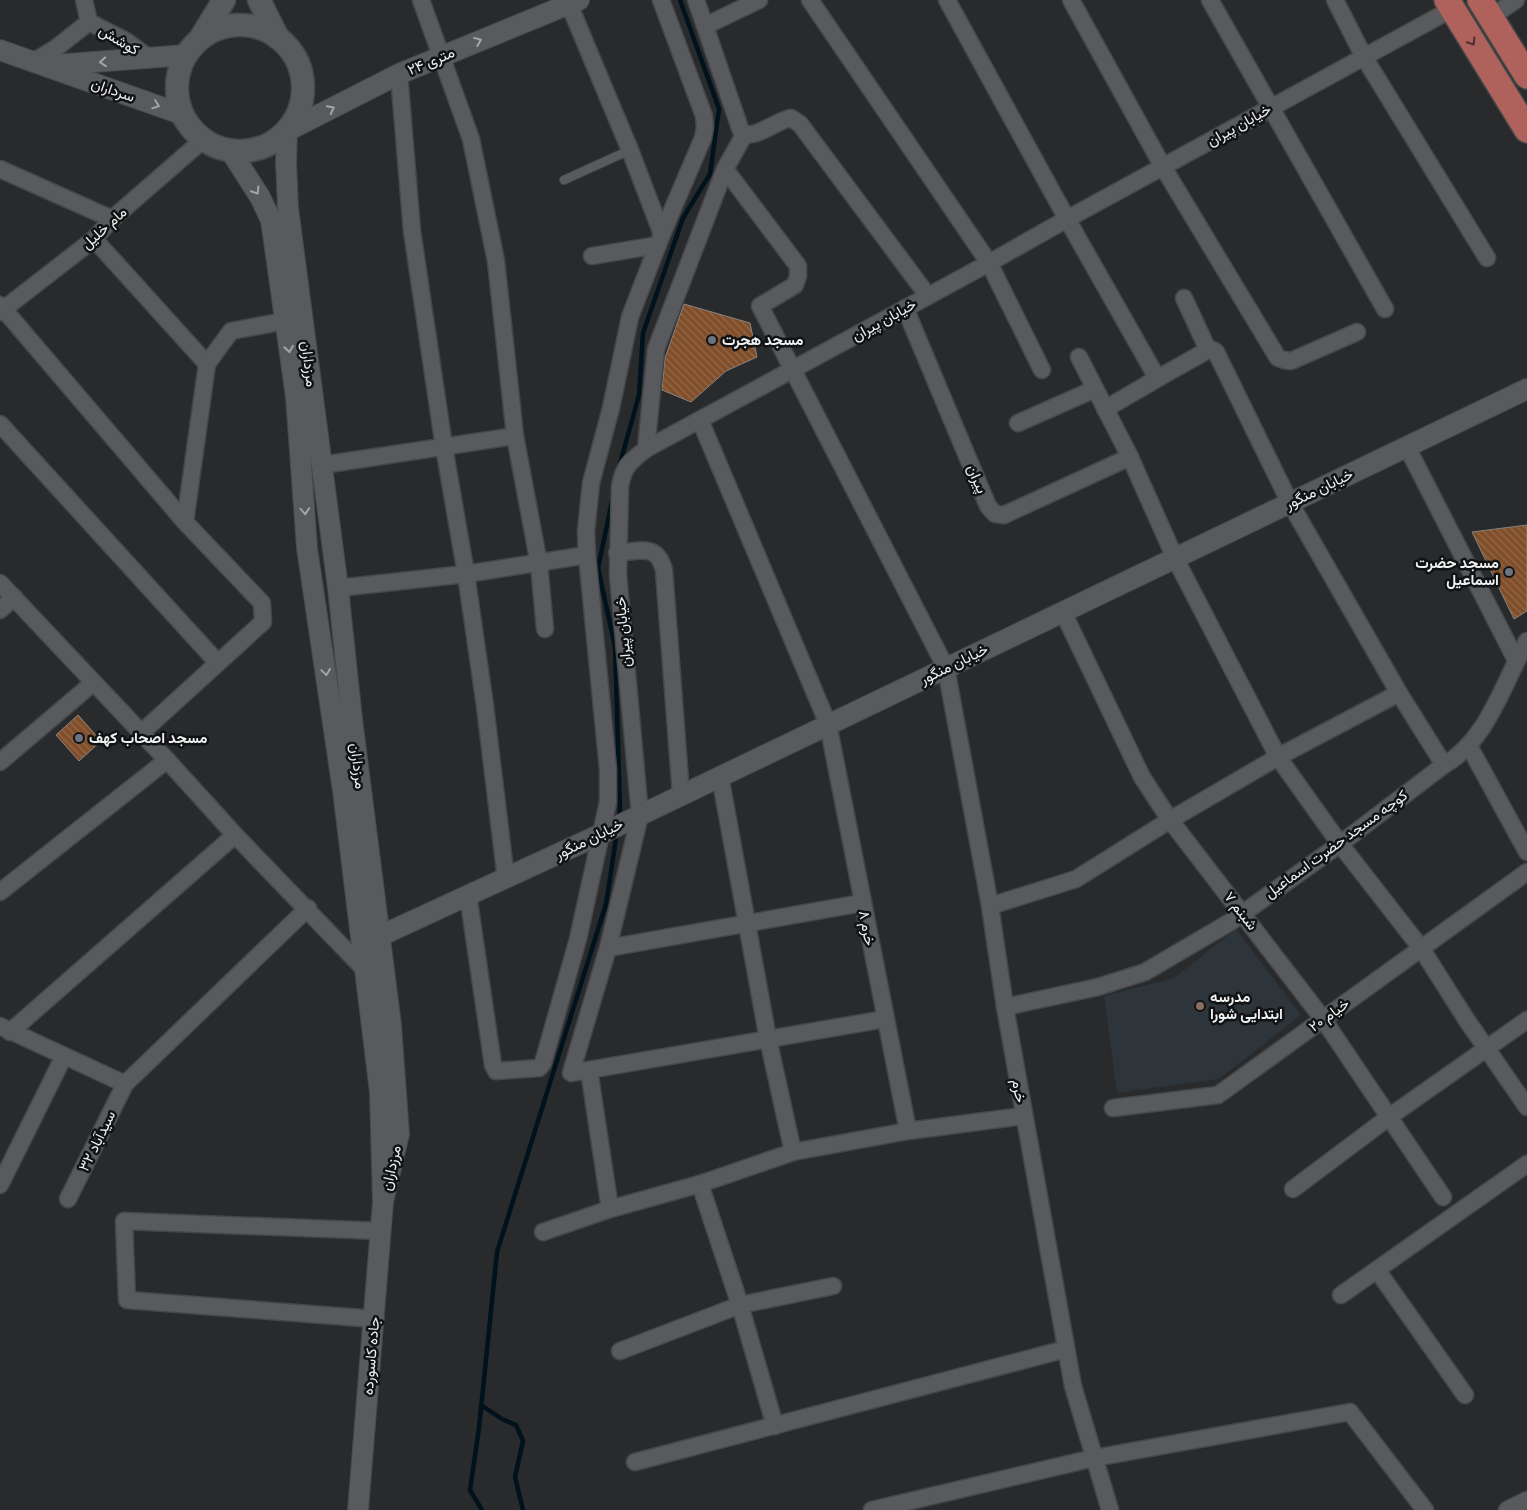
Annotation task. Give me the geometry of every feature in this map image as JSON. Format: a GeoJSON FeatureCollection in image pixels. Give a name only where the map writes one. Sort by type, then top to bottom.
{"type":"FeatureCollection","features":[{"type":"Feature","properties":{"kind":"main road"},"geometry":{"type":"LineString","coordinates":[[224,0],[177,73],[176,94],[182,114],[193,130],[209,144],[230,150],[252,150],[270,144],[287,131],[298,113],[303,92],[301,72],[292,53],[278,38],[259,0]]}},
{"type":"Feature","properties":{"kind":"main road"},"geometry":{"type":"LineString","coordinates":[[1450,4],[1527,130]]}},
{"type":"Feature","properties":{"kind":"main road"},"geometry":{"type":"LineString","coordinates":[[1485,8],[1527,76]]}},
{"type":"Feature","properties":{"kind":"main road"},"geometry":{"type":"LineString","coordinates":[[193,47],[219,28],[240,25],[259,28],[278,38]]}},
{"type":"Feature","properties":{"kind":"street","name":"کوشش"},"geometry":{"type":"LineString","coordinates":[[84,0],[89,22]]}},
{"type":"Feature","properties":{"kind":"street"},"geometry":{"type":"LineString","coordinates":[[421,0],[471,140],[496,261],[515,436],[539,564],[545,629]]}},
{"type":"Feature","properties":{"kind":"street"},"geometry":{"type":"LineString","coordinates":[[468,895],[496,1071],[504,1072],[539,1068],[543,1063],[578,939],[608,802],[608,769],[587,555],[586,531],[591,483],[611,408],[630,317],[705,127],[704,116],[661,0]]}},
{"type":"Feature","properties":{"kind":"street"},"geometry":{"type":"LineString","coordinates":[[696,0],[744,135],[750,136],[784,119],[790,118],[800,124],[928,296]]}},
{"type":"Feature","properties":{"kind":"street"},"geometry":{"type":"LineString","coordinates":[[705,26],[759,0]]}},
{"type":"Feature","properties":{"kind":"street"},"geometry":{"type":"LineString","coordinates":[[810,0],[989,264],[1042,370]]}},
{"type":"Feature","properties":{"kind":"street"},"geometry":{"type":"LineString","coordinates":[[947,0],[1067,219],[1156,376],[1160,377]]}},
{"type":"Feature","properties":{"kind":"street"},"geometry":{"type":"LineString","coordinates":[[1071,0],[1164,166],[1278,358],[1291,361],[1357,332]]}},
{"type":"Feature","properties":{"kind":"street"},"geometry":{"type":"LineString","coordinates":[[1210,0],[1386,309]]}},
{"type":"Feature","properties":{"kind":"street"},"geometry":{"type":"LineString","coordinates":[[1335,0],[1364,56],[1487,258]]}},
{"type":"Feature","properties":{"kind":"street"},"geometry":{"type":"LineString","coordinates":[[1485,8],[1516,0]]}},
{"type":"Feature","properties":{"kind":"street"},"geometry":{"type":"LineString","coordinates":[[570,1],[630,150],[660,239]]}},
{"type":"Feature","properties":{"kind":"street","name":"۲۴ متری"},"geometry":{"type":"LineString","coordinates":[[287,131],[399,74],[570,1]]}},
{"type":"Feature","properties":{"kind":"street","name":"خیابان پیران"},"geometry":{"type":"LineString","coordinates":[[589,1070],[571,1073],[608,948],[640,815],[617,553],[620,486],[627,464],[646,449],[989,264],[1067,219],[1271,108],[1364,56],[1450,4]]}},
{"type":"Feature","properties":{"kind":"street","name":"کوشش"},"geometry":{"type":"LineString","coordinates":[[89,22],[126,41],[149,58]]}},
{"type":"Feature","properties":{"kind":"street","name":"کوشش"},"geometry":{"type":"LineString","coordinates":[[39,64],[89,22]]}},
{"type":"Feature","properties":{"kind":"street","name":"سرداران"},"geometry":{"type":"LineString","coordinates":[[39,64],[149,58],[193,47]]}},
{"type":"Feature","properties":{"kind":"street","name":"سرداران"},"geometry":{"type":"LineString","coordinates":[[0,50],[182,114]]}},
{"type":"Feature","properties":{"kind":"street"},"geometry":{"type":"LineString","coordinates":[[399,74],[412,231],[444,447],[466,574],[485,706],[506,879]]}},
{"type":"Feature","properties":{"kind":"street","name":"مرزداران"},"geometry":{"type":"LineString","coordinates":[[287,131],[288,208],[338,588],[352,719],[391,1025],[399,1134],[383,1202]]}},
{"type":"Feature","properties":{"kind":"street"},"geometry":{"type":"LineString","coordinates":[[646,449],[656,349],[725,169],[744,135]]}},
{"type":"Feature","properties":{"kind":"street","name":"مام خلیل"},"geometry":{"type":"LineString","coordinates":[[1,308],[94,239],[112,219],[204,140]]}},
{"type":"Feature","properties":{"kind":"street","name":"مرزداران"},"geometry":{"type":"LineString","coordinates":[[230,150],[260,197],[271,220],[296,397],[307,548],[343,791],[380,1092],[383,1202]]}},
{"type":"Feature","properties":{"kind":"street"},"geometry":{"type":"LineString","coordinates":[[0,169],[112,219]]}},
{"type":"Feature","properties":{"kind":"street","name":"خرم"},"geometry":{"type":"LineString","coordinates":[[725,169],[798,266],[798,276],[795,285],[760,306],[946,668],[990,906],[1023,1116],[1073,1386],[1110,1510]]}},
{"type":"Feature","properties":{"kind":"street"},"geometry":{"type":"LineString","coordinates":[[94,239],[207,364]]}},
{"type":"Feature","properties":{"kind":"street"},"geometry":{"type":"LineString","coordinates":[[592,256],[660,239]]}},
{"type":"Feature","properties":{"kind":"street"},"geometry":{"type":"LineString","coordinates":[[1184,298],[1208,350]]}},
{"type":"Feature","properties":{"kind":"street"},"geometry":{"type":"LineString","coordinates":[[1,308],[185,522],[262,602],[263,622],[141,733]]}},
{"type":"Feature","properties":{"kind":"street","name":"پیران"},"geometry":{"type":"LineString","coordinates":[[905,308],[988,506],[995,514],[1004,515],[1130,457]]}},
{"type":"Feature","properties":{"kind":"street"},"geometry":{"type":"LineString","coordinates":[[185,522],[207,364],[231,331],[285,321]]}},
{"type":"Feature","properties":{"kind":"street"},"geometry":{"type":"LineString","coordinates":[[1104,409],[1208,350],[1216,352],[1290,503],[1399,693],[1444,765]]}},
{"type":"Feature","properties":{"kind":"street"},"geometry":{"type":"LineString","coordinates":[[1079,357],[1130,457],[1175,558],[1278,757],[1340,844],[1421,948],[1466,1019],[1527,1107]]}},
{"type":"Feature","properties":{"kind":"street"},"geometry":{"type":"LineString","coordinates":[[1018,423],[1095,388]]}},
{"type":"Feature","properties":{"kind":"street","name":"خیابان منگور"},"geometry":{"type":"LineString","coordinates":[[380,936],[601,834],[1527,389]]}},
{"type":"Feature","properties":{"kind":"street","name":"خرم ۸"},"geometry":{"type":"LineString","coordinates":[[700,420],[828,724],[908,1132]]}},
{"type":"Feature","properties":{"kind":"street"},"geometry":{"type":"LineString","coordinates":[[0,424],[218,663]]}},
{"type":"Feature","properties":{"kind":"street"},"geometry":{"type":"LineString","coordinates":[[322,465],[515,436]]}},
{"type":"Feature","properties":{"kind":"street"},"geometry":{"type":"LineString","coordinates":[[1408,447],[1516,660]]}},
{"type":"Feature","properties":{"kind":"street"},"geometry":{"type":"LineString","coordinates":[[617,553],[654,552],[663,564],[681,795]]}},
{"type":"Feature","properties":{"kind":"street"},"geometry":{"type":"LineString","coordinates":[[338,588],[466,574],[587,555]]}},
{"type":"Feature","properties":{"kind":"street"},"geometry":{"type":"LineString","coordinates":[[0,584],[364,969]]}},
{"type":"Feature","properties":{"kind":"street"},"geometry":{"type":"LineString","coordinates":[[0,610],[14,598]]}},
{"type":"Feature","properties":{"kind":"street","name":"شبنم ۷"},"geometry":{"type":"LineString","coordinates":[[1063,612],[1142,777],[1170,820],[1323,1019],[1443,1197]]}},
{"type":"Feature","properties":{"kind":"street","name":"کوچه مسجد حضرت اسماعیل"},"geometry":{"type":"LineString","coordinates":[[1005,1007],[1098,987],[1145,972],[1232,921],[1242,912],[1340,844],[1469,746],[1494,708],[1527,641]]}},
{"type":"Feature","properties":{"kind":"street"},"geometry":{"type":"LineString","coordinates":[[0,762],[93,683]]}},
{"type":"Feature","properties":{"kind":"street"},"geometry":{"type":"LineString","coordinates":[[990,906],[1076,879],[1170,820],[1278,757],[1399,693]]}},
{"type":"Feature","properties":{"kind":"street"},"geometry":{"type":"LineString","coordinates":[[1469,746],[1527,852]]}},
{"type":"Feature","properties":{"kind":"street"},"geometry":{"type":"LineString","coordinates":[[0,892],[167,760]]}},
{"type":"Feature","properties":{"kind":"street"},"geometry":{"type":"LineString","coordinates":[[720,776],[768,1039],[793,1152]]}},
{"type":"Feature","properties":{"kind":"street"},"geometry":{"type":"LineString","coordinates":[[125,1084],[5,1029],[235,834]]}},
{"type":"Feature","properties":{"kind":"street","name":"خیام ۲۰"},"geometry":{"type":"LineString","coordinates":[[1113,1108],[1218,1095],[1527,872]]}},
{"type":"Feature","properties":{"kind":"street"},"geometry":{"type":"LineString","coordinates":[[608,948],[862,903]]}},
{"type":"Feature","properties":{"kind":"street","name":"سیدآباد ۳۲"},"geometry":{"type":"LineString","coordinates":[[68,1199],[125,1084],[308,908]]}},
{"type":"Feature","properties":{"kind":"street"},"geometry":{"type":"LineString","coordinates":[[610,1209],[589,1070],[885,1019]]}},
{"type":"Feature","properties":{"kind":"street"},"geometry":{"type":"LineString","coordinates":[[1293,1189],[1389,1117],[1527,1020]]}},
{"type":"Feature","properties":{"kind":"street"},"geometry":{"type":"LineString","coordinates":[[0,1184],[64,1056]]}},
{"type":"Feature","properties":{"kind":"street"},"geometry":{"type":"LineString","coordinates":[[543,1232],[610,1209],[700,1184],[793,1152],[908,1132],[1023,1116]]}},
{"type":"Feature","properties":{"kind":"street"},"geometry":{"type":"LineString","coordinates":[[1341,1295],[1527,1164]]}},
{"type":"Feature","properties":{"kind":"street"},"geometry":{"type":"LineString","coordinates":[[700,1184],[740,1305],[775,1426]]}},
{"type":"Feature","properties":{"kind":"street","name":"جاده کاسورده"},"geometry":{"type":"LineString","coordinates":[[358,1510],[383,1202]]}},
{"type":"Feature","properties":{"kind":"street"},"geometry":{"type":"LineString","coordinates":[[375,1319],[127,1300],[124,1221],[381,1231]]}},
{"type":"Feature","properties":{"kind":"street"},"geometry":{"type":"LineString","coordinates":[[1377,1270],[1465,1395]]}},
{"type":"Feature","properties":{"kind":"street"},"geometry":{"type":"LineString","coordinates":[[620,1351],[740,1305],[833,1286]]}},
{"type":"Feature","properties":{"kind":"street"},"geometry":{"type":"LineString","coordinates":[[635,1462],[1066,1349]]}},
{"type":"Feature","properties":{"kind":"street"},"geometry":{"type":"LineString","coordinates":[[872,1510],[1094,1458],[1350,1412],[1424,1510]]}},
{"type":"Feature","properties":{"kind":"street"},"geometry":{"type":"LineString","coordinates":[[1507,1510],[1527,1500]]}},
{"type":"Feature","properties":{"kind":"lane"},"geometry":{"type":"LineString","coordinates":[[564,180],[630,150]]}},
{"type":"Feature","properties":{"kind":"shaded area","name":"مدرسه ابتدایی شورا"},"geometry":{"type":"Polygon","coordinates":[[[1236,929],[1301,1015],[1219,1079],[1117,1093],[1104,996],[1174,978],[1236,929]]]}},
{"type":"Feature","properties":{"kind":"building","name":"مسجد هجرت"},"geometry":{"type":"Polygon","coordinates":[[[684,304],[750,323],[757,357],[726,371],[691,402],[662,390],[665,358],[684,304]]]}},
{"type":"Feature","properties":{"kind":"building","name":"مسجد حضرت اسماعیل"},"geometry":{"type":"Polygon","coordinates":[[[1527,525],[1527,611],[1514,619],[1472,532],[1527,525]]]}},
{"type":"Feature","properties":{"kind":"building","name":"مسجد اصحاب کهف"},"geometry":{"type":"Polygon","coordinates":[[[78,715],[101,741],[79,761],[56,735],[78,715]]]}},
{"type":"Feature","properties":{"kind":"waterway"},"geometry":{"type":"LineString","coordinates":[[619,467],[639,395],[643,333],[683,218],[710,174],[719,109],[680,0]]}},
{"type":"Feature","properties":{"kind":"waterway"},"geometry":{"type":"LineString","coordinates":[[612,501],[598,568],[615,647],[619,820]]}},
{"type":"Feature","properties":{"kind":"waterway"},"geometry":{"type":"LineString","coordinates":[[482,1510],[470,1490],[479,1428],[497,1252],[606,904],[617,832]]}},
{"type":"Feature","properties":{"kind":"waterway"},"geometry":{"type":"LineString","coordinates":[[481,1405],[502,1419],[516,1425],[523,1441],[515,1477],[523,1510]]}},
{"type":"Feature","properties":{"kind":"place","name":"مسجد هجرت"},"geometry":{"type":"Point","coordinates":[712,340]}},
{"type":"Feature","properties":{"kind":"place","name":"مسجد حضرت اسماعیل"},"geometry":{"type":"Point","coordinates":[1509,572]}},
{"type":"Feature","properties":{"kind":"place","name":"مسجد اصحاب کهف"},"geometry":{"type":"Point","coordinates":[79,738]}},
{"type":"Feature","properties":{"kind":"place","name":"مدرسه ابتدایی شورا"},"geometry":{"type":"Point","coordinates":[1200,1006]}}]}
